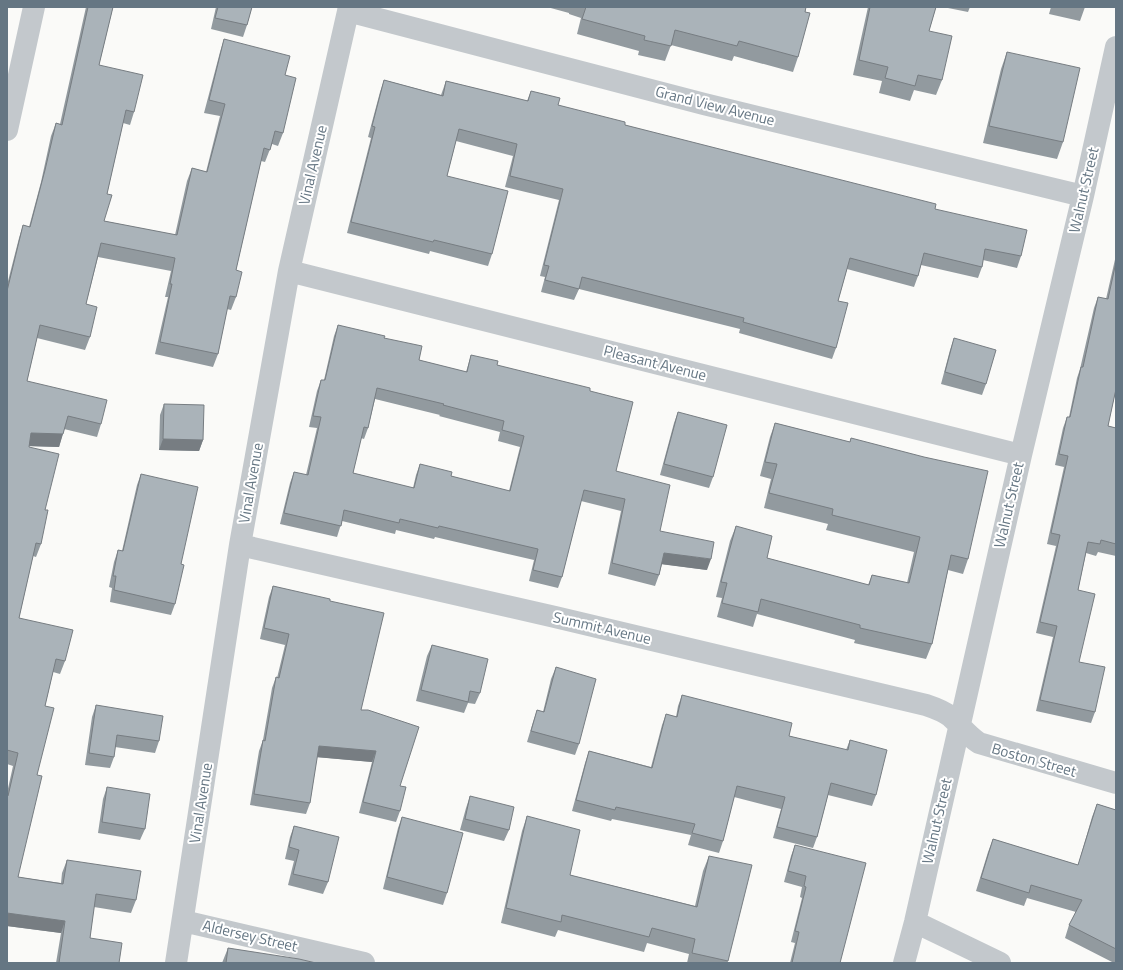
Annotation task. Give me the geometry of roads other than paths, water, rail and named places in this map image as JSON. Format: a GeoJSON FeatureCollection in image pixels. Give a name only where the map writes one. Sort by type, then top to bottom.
{"type":"FeatureCollection","features":[{"type":"Feature","properties":{"kind":"street"},"geometry":{"type":"LineString","coordinates":[[7,130],[34,7]]}},
{"type":"Feature","properties":{"kind":"street","name":"Grand View Avenue"},"geometry":{"type":"LineString","coordinates":[[348,9],[704,104],[1083,196]]}},
{"type":"Feature","properties":{"kind":"street","name":"Vinal Avenue"},"geometry":{"type":"LineString","coordinates":[[176,963],[240,545],[289,271],[348,9]]}},
{"type":"Feature","properties":{"kind":"street","name":"Walnut Street"},"geometry":{"type":"LineString","coordinates":[[904,963],[915,922],[1021,455],[1083,196],[1116,47]]}},
{"type":"Feature","properties":{"kind":"street","name":"Pleasant Avenue"},"geometry":{"type":"LineString","coordinates":[[289,271],[1021,455]]}},
{"type":"Feature","properties":{"kind":"street","name":"Summit Avenue"},"geometry":{"type":"LineString","coordinates":[[240,545],[555,617],[915,702],[944,712],[959,725]]}},
{"type":"Feature","properties":{"kind":"street","name":"Boston Street"},"geometry":{"type":"LineString","coordinates":[[959,725],[972,738],[990,747],[1116,783]]}},
{"type":"Feature","properties":{"kind":"street","name":"Aldersey Street"},"geometry":{"type":"LineString","coordinates":[[183,921],[364,963]]}},
{"type":"Feature","properties":{"kind":"street"},"geometry":{"type":"LineString","coordinates":[[915,922],[1000,963]]}}]}
